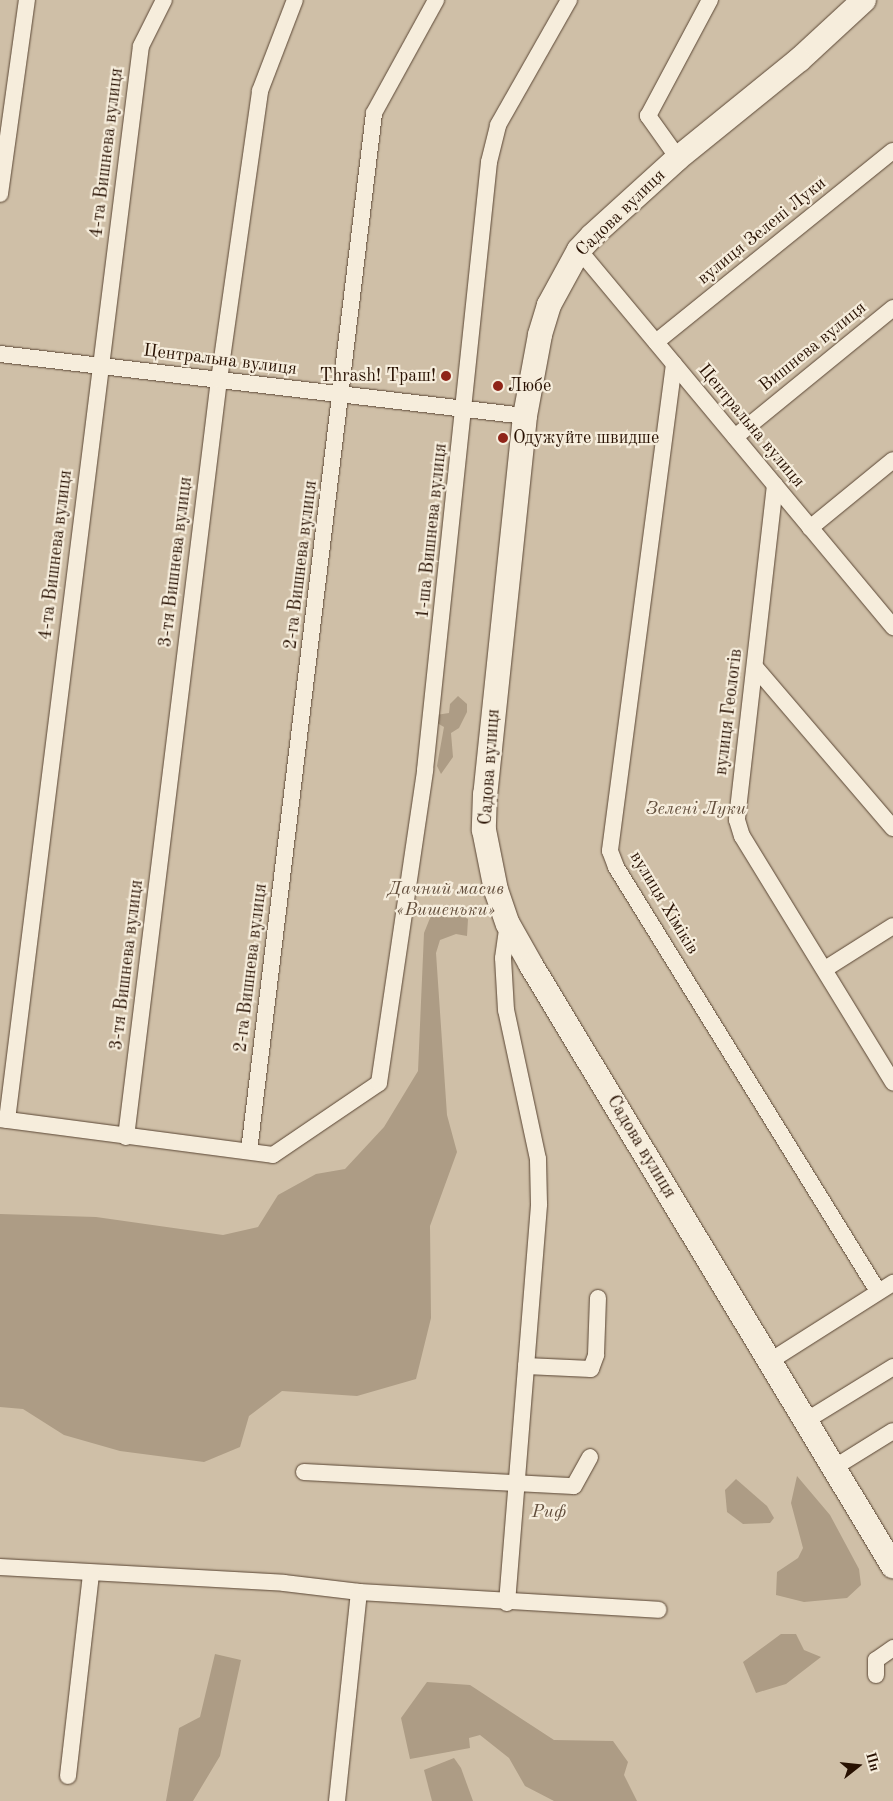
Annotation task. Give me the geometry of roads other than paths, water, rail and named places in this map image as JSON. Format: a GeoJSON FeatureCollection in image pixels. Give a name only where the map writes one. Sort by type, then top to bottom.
{"type":"FeatureCollection","features":[{"type":"Feature","properties":{"kind":"street"},"geometry":{"type":"LineString","coordinates":[[0,194],[27,0]]}},
{"type":"Feature","properties":{"kind":"street","name":"4-та Вишнева вулиця"},"geometry":{"type":"LineString","coordinates":[[3,1120],[141,46],[164,0]]}},
{"type":"Feature","properties":{"kind":"street","name":"3-тя Вишнева вулиця"},"geometry":{"type":"LineString","coordinates":[[126,1137],[219,380],[260,91],[295,0]]}},
{"type":"Feature","properties":{"kind":"street","name":"2-га Вишнева вулиця"},"geometry":{"type":"LineString","coordinates":[[249,1150],[342,395],[374,113],[436,0]]}},
{"type":"Feature","properties":{"kind":"street","name":"1-ша Вишнева вулиця"},"geometry":{"type":"LineString","coordinates":[[249,1150],[273,1155],[378,1083],[425,770],[465,409],[489,162],[498,125],[569,0]]}},
{"type":"Feature","properties":{"kind":"street"},"geometry":{"type":"LineString","coordinates":[[678,158],[648,116],[710,0]]}},
{"type":"Feature","properties":{"kind":"street","name":"Садова вулиця"},"geometry":{"type":"LineString","coordinates":[[864,0],[799,60],[678,158],[579,250],[549,306],[540,335],[525,416],[485,794],[488,858],[508,924],[893,1566]]}},
{"type":"Feature","properties":{"kind":"street","name":"вулиця Зелені Луки"},"geometry":{"type":"LineString","coordinates":[[656,342],[893,151]]}},
{"type":"Feature","properties":{"kind":"street","name":"Центральна вулиця"},"geometry":{"type":"LineString","coordinates":[[579,250],[810,528],[892,622]]}},
{"type":"Feature","properties":{"kind":"street","name":"Вишнева вулиця"},"geometry":{"type":"LineString","coordinates":[[735,437],[893,308]]}},
{"type":"Feature","properties":{"kind":"street","name":"Центральна вулиця"},"geometry":{"type":"LineString","coordinates":[[0,354],[525,416]]}},
{"type":"Feature","properties":{"kind":"street","name":"вулиця Хіміків"},"geometry":{"type":"LineString","coordinates":[[674,364],[610,851],[616,867],[878,1291]]}},
{"type":"Feature","properties":{"kind":"street"},"geometry":{"type":"LineString","coordinates":[[810,528],[893,460]]}},
{"type":"Feature","properties":{"kind":"street","name":"вулиця Геологів"},"geometry":{"type":"LineString","coordinates":[[775,485],[737,820],[742,836],[893,1082]]}},
{"type":"Feature","properties":{"kind":"street"},"geometry":{"type":"LineString","coordinates":[[755,666],[893,828]]}},
{"type":"Feature","properties":{"kind":"street"},"geometry":{"type":"LineString","coordinates":[[507,1603],[539,1204],[538,1159],[506,1010],[504,958],[508,924]]}},
{"type":"Feature","properties":{"kind":"street"},"geometry":{"type":"LineString","coordinates":[[825,969],[893,926]]}},
{"type":"Feature","properties":{"kind":"street"},"geometry":{"type":"LineString","coordinates":[[3,1120],[126,1137],[249,1150]]}},
{"type":"Feature","properties":{"kind":"street"},"geometry":{"type":"LineString","coordinates":[[770,1360],[893,1283]]}},
{"type":"Feature","properties":{"kind":"street"},"geometry":{"type":"LineString","coordinates":[[526,1366],[591,1369],[596,1355],[598,1298]]}},
{"type":"Feature","properties":{"kind":"street"},"geometry":{"type":"LineString","coordinates":[[807,1420],[893,1367]]}},
{"type":"Feature","properties":{"kind":"street"},"geometry":{"type":"LineString","coordinates":[[835,1467],[893,1431]]}},
{"type":"Feature","properties":{"kind":"street"},"geometry":{"type":"LineString","coordinates":[[304,1472],[574,1486],[590,1457]]}},
{"type":"Feature","properties":{"kind":"street"},"geometry":{"type":"LineString","coordinates":[[0,1567],[284,1583],[359,1592],[507,1603],[658,1610]]}},
{"type":"Feature","properties":{"kind":"street"},"geometry":{"type":"LineString","coordinates":[[68,1776],[91,1573]]}},
{"type":"Feature","properties":{"kind":"street"},"geometry":{"type":"LineString","coordinates":[[337,1801],[359,1592]]}},
{"type":"Feature","properties":{"kind":"street"},"geometry":{"type":"LineString","coordinates":[[876,1675],[876,1660],[893,1648]]}},
{"type":"Feature","properties":{"kind":"place","name":"Thrash! Траш!"},"geometry":{"type":"Point","coordinates":[446,376]}},
{"type":"Feature","properties":{"kind":"place","name":"Любе"},"geometry":{"type":"Point","coordinates":[498,386]}},
{"type":"Feature","properties":{"kind":"place","name":"Одужуйте швидше"},"geometry":{"type":"Point","coordinates":[503,438]}},
{"type":"Feature","properties":{"kind":"park label","name":"Зелені Луки"},"geometry":{"type":"Point","coordinates":[696,809]}},
{"type":"Feature","properties":{"kind":"park label","name":"Дачний масив «Вишеньки»"},"geometry":{"type":"Point","coordinates":[446,900]}},
{"type":"Feature","properties":{"kind":"park label","name":"Риф"},"geometry":{"type":"Point","coordinates":[549,1512]}}]}
